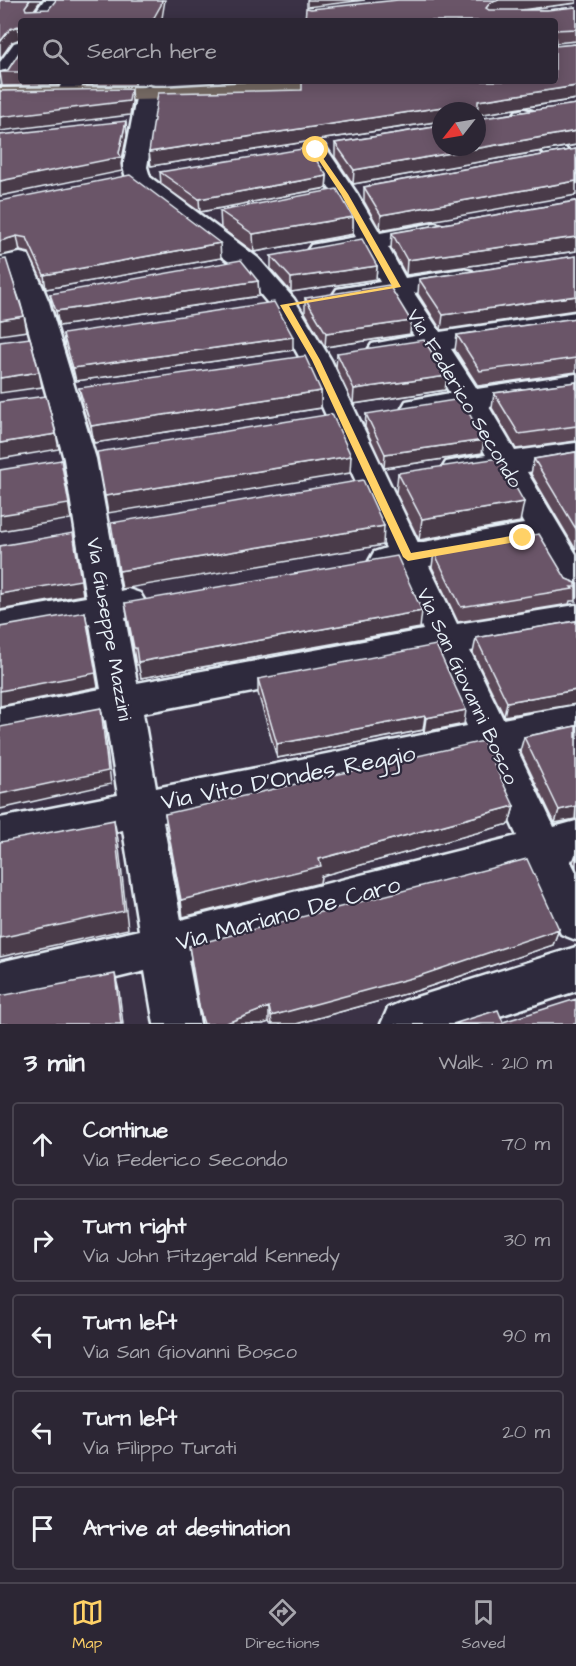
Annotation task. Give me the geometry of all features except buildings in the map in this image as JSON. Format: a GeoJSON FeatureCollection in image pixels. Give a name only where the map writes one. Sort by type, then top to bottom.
{"type":"FeatureCollection","features":[{"type":"Feature","properties":{"kind":"main road"},"geometry":{"type":"LineString","coordinates":[[0,95],[70,88],[148,93],[214,93],[309,84]]}},
{"type":"Feature","properties":{"kind":"street"},"geometry":{"type":"LineString","coordinates":[[41,18],[54,0]]}},
{"type":"Feature","properties":{"kind":"street"},"geometry":{"type":"LineString","coordinates":[[0,77],[18,51]]}},
{"type":"Feature","properties":{"kind":"street","name":"Via San Giovanni Bosco"},"geometry":{"type":"LineString","coordinates":[[148,93],[133,124],[135,166],[138,178],[144,186],[303,302],[327,358],[326,421],[374,483],[491,737],[559,844],[576,920]]}},
{"type":"Feature","properties":{"kind":"street"},"geometry":{"type":"LineString","coordinates":[[525,116],[576,175]]}},
{"type":"Feature","properties":{"kind":"street","name":"Via Federico Secondo"},"geometry":{"type":"LineString","coordinates":[[316,150],[344,194],[370,243],[470,401],[576,584]]}},
{"type":"Feature","properties":{"kind":"street"},"geometry":{"type":"LineString","coordinates":[[194,223],[229,216]]}},
{"type":"Feature","properties":{"kind":"street"},"geometry":{"type":"LineString","coordinates":[[217,270],[457,227]]}},
{"type":"Feature","properties":{"kind":"street","name":"Via Giuseppe Mazzini"},"geometry":{"type":"LineString","coordinates":[[0,266],[20,261],[47,300],[45,339],[59,396],[105,529],[106,607],[177,1024]]}},
{"type":"Feature","properties":{"kind":"street"},"geometry":{"type":"LineString","coordinates":[[250,310],[487,274]]}},
{"type":"Feature","properties":{"kind":"street"},"geometry":{"type":"LineString","coordinates":[[327,358],[576,321]]}},
{"type":"Feature","properties":{"kind":"street"},"geometry":{"type":"LineString","coordinates":[[326,421],[576,384]]}},
{"type":"Feature","properties":{"kind":"street"},"geometry":{"type":"LineString","coordinates":[[338,489],[576,454]]}},
{"type":"Feature","properties":{"kind":"street"},"geometry":{"type":"LineString","coordinates":[[58,537],[105,529]]}},
{"type":"Feature","properties":{"kind":"street"},"geometry":{"type":"LineString","coordinates":[[350,567],[547,532]]}},
{"type":"Feature","properties":{"kind":"street"},"geometry":{"type":"LineString","coordinates":[[0,626],[164,597]]}},
{"type":"Feature","properties":{"kind":"street"},"geometry":{"type":"LineString","coordinates":[[0,724],[447,640],[576,619]]}},
{"type":"Feature","properties":{"kind":"street","name":"Via Vito D'Ondes Reggio"},"geometry":{"type":"LineString","coordinates":[[0,837],[576,721]]}},
{"type":"Feature","properties":{"kind":"street","name":"Via Mariano De Caro"},"geometry":{"type":"LineString","coordinates":[[0,984],[164,945],[559,844]]}},
{"type":"Feature","properties":{"kind":"street"},"geometry":{"type":"LineString","coordinates":[[404,1024],[573,965]]}},
{"type":"Feature","properties":{"kind":"route"},"geometry":{"type":"LineString","coordinates":[[316,150],[345,194],[370,243],[397,287],[284,305],[316,360],[408,557],[523,538]]}}]}
